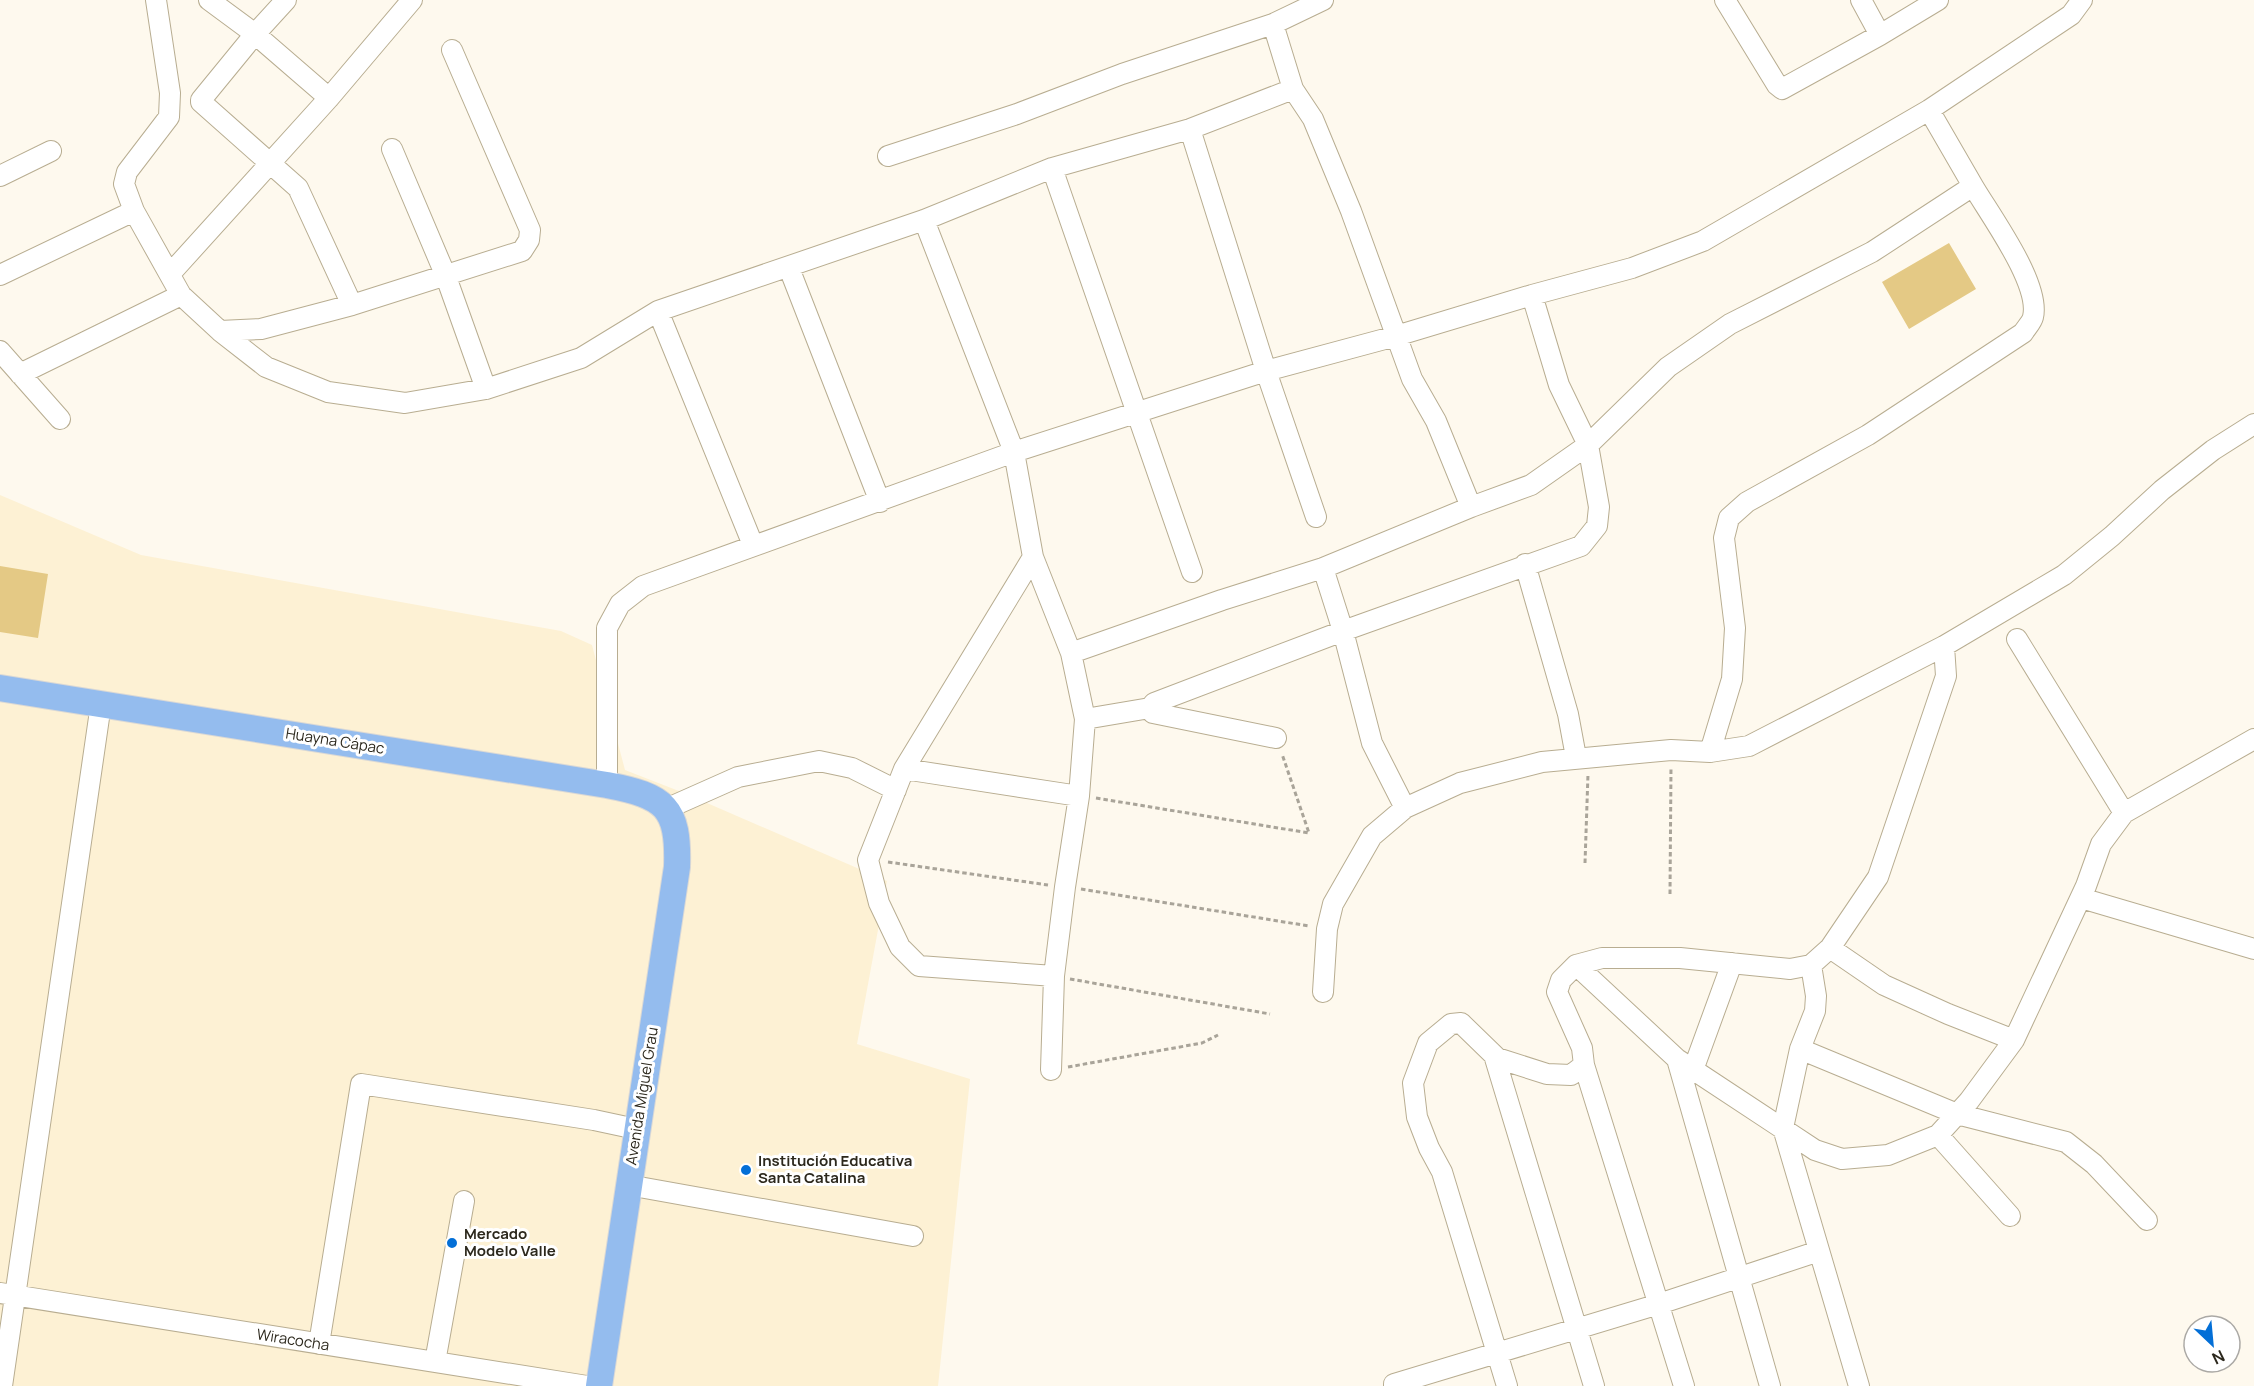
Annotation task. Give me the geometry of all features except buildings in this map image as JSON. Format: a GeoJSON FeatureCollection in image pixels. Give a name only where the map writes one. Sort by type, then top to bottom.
{"type":"FeatureCollection","features":[{"type":"Feature","properties":{"kind":"main road","name":"Huayna Cápac"},"geometry":{"type":"LineString","coordinates":[[0,688],[607,785],[634,790],[652,798],[666,808]]}},
{"type":"Feature","properties":{"kind":"main road","name":"Avenida Miguel Grau"},"geometry":{"type":"LineString","coordinates":[[599,1386],[676,867],[678,838],[674,821],[666,808]]}},
{"type":"Feature","properties":{"kind":"street"},"geometry":{"type":"LineString","coordinates":[[156,0],[170,93],[169,117],[126,172],[124,184],[134,211],[181,295],[220,331],[266,367],[328,392],[405,403],[486,389],[581,358],[658,311],[924,220],[1052,168],[1191,129],[1293,88]]}},
{"type":"Feature","properties":{"kind":"street"},"geometry":{"type":"LineString","coordinates":[[209,0],[255,34],[329,98]]}},
{"type":"Feature","properties":{"kind":"street"},"geometry":{"type":"LineString","coordinates":[[286,0],[201,100],[203,105],[298,188],[352,305]]}},
{"type":"Feature","properties":{"kind":"street"},"geometry":{"type":"LineString","coordinates":[[170,274],[329,98],[412,0]]}},
{"type":"Feature","properties":{"kind":"street"},"geometry":{"type":"LineString","coordinates":[[888,156],[1017,114],[1122,74],[1273,24],[1323,0]]}},
{"type":"Feature","properties":{"kind":"street"},"geometry":{"type":"LineString","coordinates":[[1725,0],[1782,89],[1938,0]]}},
{"type":"Feature","properties":{"kind":"street"},"geometry":{"type":"LineString","coordinates":[[1860,0],[1880,35]]}},
{"type":"Feature","properties":{"kind":"street"},"geometry":{"type":"LineString","coordinates":[[607,785],[607,628],[620,604],[643,586],[1014,452],[1136,412],[1266,371],[1632,268],[1703,242],[1929,110],[2076,8]]}},
{"type":"Feature","properties":{"kind":"street"},"geometry":{"type":"LineString","coordinates":[[1273,24],[1293,88],[1313,119],[1347,201],[1412,379],[1436,421],[1471,507]]}},
{"type":"Feature","properties":{"kind":"street"},"geometry":{"type":"LineString","coordinates":[[220,331],[261,329],[352,305],[522,251],[529,240],[530,230],[452,50]]}},
{"type":"Feature","properties":{"kind":"street"},"geometry":{"type":"LineString","coordinates":[[1710,752],[1732,679],[1735,628],[1724,538],[1729,518],[1748,502],[1868,435],[2023,333],[2033,317],[2032,297],[2027,276],[1929,110]]}},
{"type":"Feature","properties":{"kind":"street"},"geometry":{"type":"LineString","coordinates":[[1191,129],[1266,371],[1316,517]]}},
{"type":"Feature","properties":{"kind":"street"},"geometry":{"type":"LineString","coordinates":[[392,149],[445,274],[486,389]]}},
{"type":"Feature","properties":{"kind":"street"},"geometry":{"type":"LineString","coordinates":[[0,176],[51,152]]}},
{"type":"Feature","properties":{"kind":"street"},"geometry":{"type":"LineString","coordinates":[[1052,168],[1192,572]]}},
{"type":"Feature","properties":{"kind":"street"},"geometry":{"type":"LineString","coordinates":[[1071,653],[1222,600],[1323,568],[1471,507],[1531,485],[1588,445],[1668,367],[1731,324],[1872,252],[1973,186]]}},
{"type":"Feature","properties":{"kind":"street"},"geometry":{"type":"LineString","coordinates":[[0,275],[134,211]]}},
{"type":"Feature","properties":{"kind":"street"},"geometry":{"type":"LineString","coordinates":[[924,220],[1014,452],[1033,558],[1071,653],[1085,719],[1079,796],[1054,976],[1051,1070]]}},
{"type":"Feature","properties":{"kind":"street"},"geometry":{"type":"LineString","coordinates":[[789,268],[880,502]]}},
{"type":"Feature","properties":{"kind":"street"},"geometry":{"type":"LineString","coordinates":[[20,374],[181,295]]}},
{"type":"Feature","properties":{"kind":"street"},"geometry":{"type":"LineString","coordinates":[[1085,719],[1150,708],[1154,703],[1343,631],[1525,564],[1581,546],[1597,526],[1599,507],[1588,445],[1559,385],[1532,295]]}},
{"type":"Feature","properties":{"kind":"street"},"geometry":{"type":"LineString","coordinates":[[658,311],[753,545]]}},
{"type":"Feature","properties":{"kind":"street"},"geometry":{"type":"LineString","coordinates":[[0,352],[60,419]]}},
{"type":"Feature","properties":{"kind":"street"},"geometry":{"type":"LineString","coordinates":[[1323,992],[1327,929],[1333,904],[1372,836],[1405,808],[1460,783],[1542,762],[1671,750],[1710,752],[1749,746],[1944,646],[2064,574],[2112,536],[2171,483],[2213,450],[2254,424]]}},
{"type":"Feature","properties":{"kind":"street"},"geometry":{"type":"LineString","coordinates":[[1033,558],[904,769],[868,860],[879,903],[900,947],[920,966],[1054,976]]}},
{"type":"Feature","properties":{"kind":"street"},"geometry":{"type":"LineString","coordinates":[[1525,564],[1582,757]]}},
{"type":"Feature","properties":{"kind":"street"},"geometry":{"type":"LineString","coordinates":[[1323,568],[1343,631],[1372,743],[1405,808]]}},
{"type":"Feature","properties":{"kind":"street"},"geometry":{"type":"LineString","coordinates":[[2017,639],[2124,813]]}},
{"type":"Feature","properties":{"kind":"street"},"geometry":{"type":"LineString","coordinates":[[1684,1386],[1584,1065],[1582,1048],[1557,992],[1561,980],[1576,965],[1602,958],[1680,958],[1790,969],[1811,965],[1830,948],[1878,877],[1946,676],[1944,646]]}},
{"type":"Feature","properties":{"kind":"street"},"geometry":{"type":"LineString","coordinates":[[2,1386],[8,1294],[101,704]]}},
{"type":"Feature","properties":{"kind":"street"},"geometry":{"type":"LineString","coordinates":[[1150,708],[1154,713],[1276,738]]}},
{"type":"Feature","properties":{"kind":"street"},"geometry":{"type":"LineString","coordinates":[[1576,965],[1685,1064],[1815,1150],[1842,1159],[1888,1155],[1938,1135],[2014,1040],[2080,898],[2101,844],[2124,813],[2254,739]]}},
{"type":"Feature","properties":{"kind":"street"},"geometry":{"type":"LineString","coordinates":[[666,808],[738,777],[819,761],[852,768],[896,790]]}},
{"type":"Feature","properties":{"kind":"street"},"geometry":{"type":"LineString","coordinates":[[904,769],[1079,796]]}},
{"type":"Feature","properties":{"kind":"street"},"geometry":{"type":"LineString","coordinates":[[2080,898],[2254,949]]}},
{"type":"Feature","properties":{"kind":"street"},"geometry":{"type":"LineString","coordinates":[[1830,948],[1884,985],[2014,1040]]}},
{"type":"Feature","properties":{"kind":"street"},"geometry":{"type":"LineString","coordinates":[[1732,963],[1685,1064],[1739,1277],[1770,1386]]}},
{"type":"Feature","properties":{"kind":"street"},"geometry":{"type":"LineString","coordinates":[[1811,965],[1816,996],[1815,1011],[1800,1049],[1783,1128],[1858,1386]]}},
{"type":"Feature","properties":{"kind":"street"},"geometry":{"type":"LineString","coordinates":[[1507,1386],[1442,1172],[1429,1148],[1417,1117],[1413,1083],[1428,1044],[1450,1024],[1456,1022],[1461,1023],[1497,1059],[1547,1074],[1571,1076],[1584,1065]]}},
{"type":"Feature","properties":{"kind":"street"},"geometry":{"type":"LineString","coordinates":[[1800,1049],[1957,1114],[2066,1142],[2094,1164],[2147,1220]]}},
{"type":"Feature","properties":{"kind":"street"},"geometry":{"type":"LineString","coordinates":[[1494,1055],[1594,1386]]}},
{"type":"Feature","properties":{"kind":"street"},"geometry":{"type":"LineString","coordinates":[[319,1344],[361,1084],[594,1120],[636,1129]]}},
{"type":"Feature","properties":{"kind":"street"},"geometry":{"type":"LineString","coordinates":[[1938,1135],[2010,1216]]}},
{"type":"Feature","properties":{"kind":"street"},"geometry":{"type":"LineString","coordinates":[[628,1185],[913,1236]]}},
{"type":"Feature","properties":{"kind":"street"},"geometry":{"type":"LineString","coordinates":[[435,1362],[464,1201]]}},
{"type":"Feature","properties":{"kind":"street"},"geometry":{"type":"LineString","coordinates":[[1394,1386],[1394,1384],[1497,1352],[1659,1304],[1819,1251]]}},
{"type":"Feature","properties":{"kind":"street","name":"Wiracocha"},"geometry":{"type":"LineString","coordinates":[[8,1294],[587,1386]]}},
{"type":"Feature","properties":{"kind":"path"},"geometry":{"type":"LineString","coordinates":[[1079,796],[1309,833],[1276,738]]}},
{"type":"Feature","properties":{"kind":"path"},"geometry":{"type":"LineString","coordinates":[[1670,894],[1671,750]]}},
{"type":"Feature","properties":{"kind":"path"},"geometry":{"type":"LineString","coordinates":[[1582,757],[1585,863]]}},
{"type":"Feature","properties":{"kind":"path"},"geometry":{"type":"LineString","coordinates":[[868,860],[1065,887],[1327,929]]}},
{"type":"Feature","properties":{"kind":"path"},"geometry":{"type":"LineString","coordinates":[[1054,976],[1270,1014]]}},
{"type":"Feature","properties":{"kind":"path"},"geometry":{"type":"LineString","coordinates":[[1051,1070],[1202,1043],[1218,1035]]}},
{"type":"Feature","properties":{"kind":"shaded area"},"geometry":{"type":"Polygon","coordinates":[[[1949,243],[1976,289],[1909,329],[1882,282],[1949,243]]]}},
{"type":"Feature","properties":{"kind":"shaded area"},"geometry":{"type":"Polygon","coordinates":[[[0,495],[141,555],[561,631],[592,645],[625,770],[684,793],[887,881],[857,1044],[970,1079],[938,1386],[0,1386],[0,495]]]}},
{"type":"Feature","properties":{"kind":"shaded area"},"geometry":{"type":"Polygon","coordinates":[[[0,566],[48,574],[38,638],[0,632],[0,566]]]}},
{"type":"Feature","properties":{"kind":"place","name":"Institución Educativa Santa Catalina"},"geometry":{"type":"Point","coordinates":[746,1170]}},
{"type":"Feature","properties":{"kind":"place","name":"Mercado Modelo Valle"},"geometry":{"type":"Point","coordinates":[452,1243]}}]}
